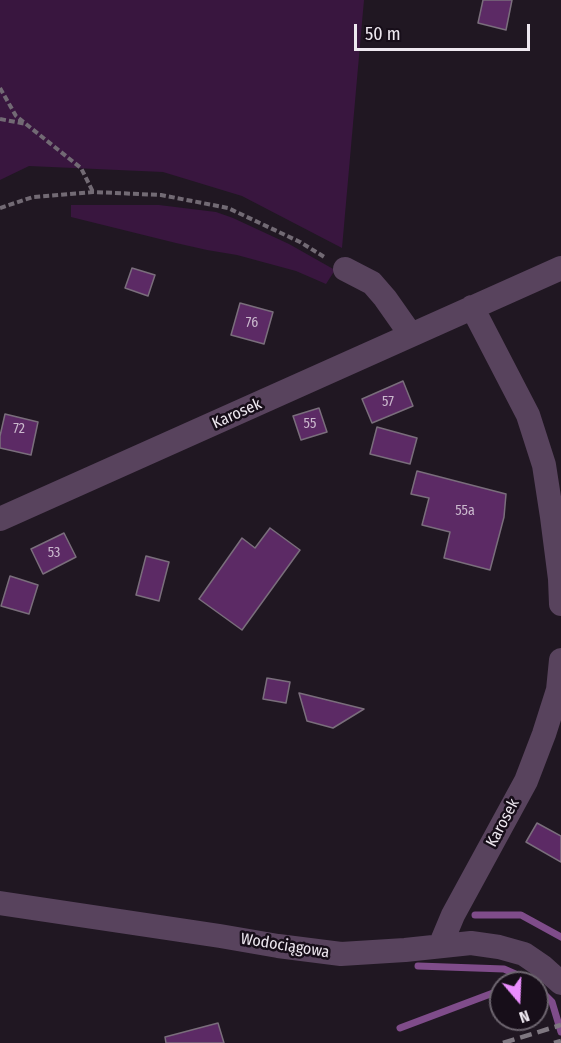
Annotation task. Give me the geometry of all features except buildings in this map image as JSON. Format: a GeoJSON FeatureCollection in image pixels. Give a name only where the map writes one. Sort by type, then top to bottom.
{"type":"FeatureCollection","features":[{"type":"Feature","properties":{"kind":"street","name":"Karosek"},"geometry":{"type":"LineString","coordinates":[[0,519],[561,268]]}},
{"type":"Feature","properties":{"kind":"street"},"geometry":{"type":"LineString","coordinates":[[345,269],[372,283],[411,335]]}},
{"type":"Feature","properties":{"kind":"street"},"geometry":{"type":"LineString","coordinates":[[472,307],[528,415],[544,465],[560,579],[561,604]]}},
{"type":"Feature","properties":{"kind":"street","name":"Karosek"},"geometry":{"type":"LineString","coordinates":[[440,946],[453,915],[526,781],[558,690],[561,660]]}},
{"type":"Feature","properties":{"kind":"street","name":"Wodociągowa"},"geometry":{"type":"LineString","coordinates":[[0,903],[340,954],[471,944],[499,947],[524,954],[561,983]]}},
{"type":"Feature","properties":{"kind":"path"},"geometry":{"type":"LineString","coordinates":[[0,88],[16,116],[81,168],[93,192]]}},
{"type":"Feature","properties":{"kind":"path"},"geometry":{"type":"LineString","coordinates":[[0,119],[26,124]]}},
{"type":"Feature","properties":{"kind":"path"},"geometry":{"type":"LineString","coordinates":[[0,208],[33,197],[93,192],[161,195],[228,208],[300,242],[345,269]]}},
{"type":"Feature","properties":{"kind":"shaded area"},"geometry":{"type":"Polygon","coordinates":[[[0,0],[364,0],[342,248],[242,196],[163,172],[29,166],[0,180],[0,0]]]}},
{"type":"Feature","properties":{"kind":"shaded area"},"geometry":{"type":"Polygon","coordinates":[[[71,205],[159,205],[216,212],[289,244],[335,270],[326,284],[296,271],[237,255],[176,243],[71,217],[71,205]]]}},
{"type":"Feature","properties":{"kind":"waterway"},"geometry":{"type":"LineString","coordinates":[[475,915],[521,915],[561,937]]}},
{"type":"Feature","properties":{"kind":"waterway"},"geometry":{"type":"LineString","coordinates":[[418,966],[509,971]]}},
{"type":"Feature","properties":{"kind":"waterway"},"geometry":{"type":"LineString","coordinates":[[400,1028],[489,995]]}},
{"type":"Feature","properties":{"kind":"waterway"},"geometry":{"type":"LineString","coordinates":[[549,999],[561,1032]]}},
{"type":"Feature","properties":{"kind":"railway"},"geometry":{"type":"LineString","coordinates":[[503,1043],[561,1025]]}},
{"type":"Feature","properties":{"kind":"railway"},"geometry":{"type":"LineString","coordinates":[[554,1043],[561,1041]]}}]}
